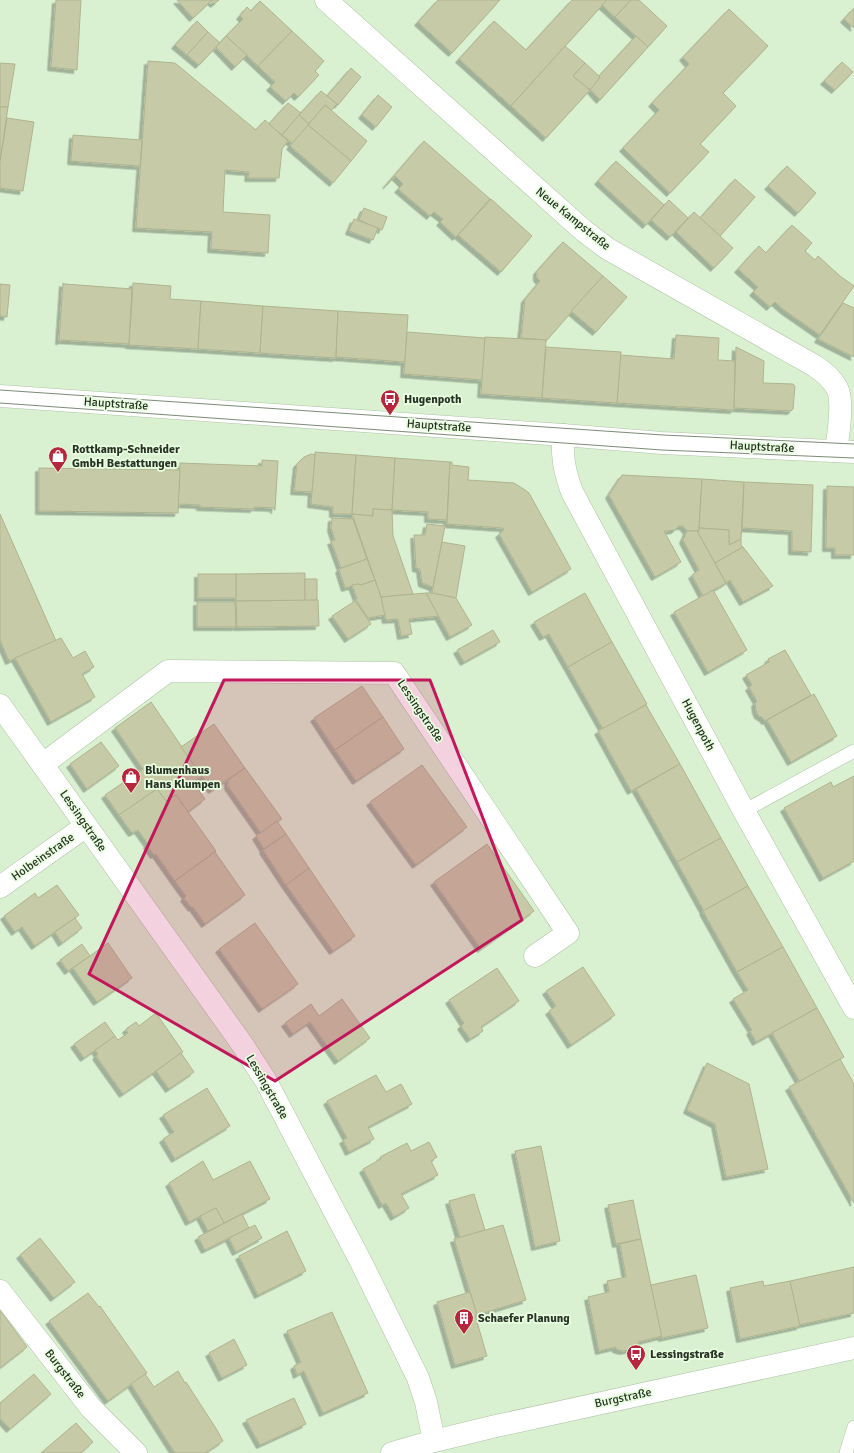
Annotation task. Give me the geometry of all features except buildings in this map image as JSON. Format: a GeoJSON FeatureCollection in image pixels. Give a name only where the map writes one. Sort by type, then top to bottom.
{"type":"FeatureCollection","features":[{"type":"Feature","properties":{"kind":"street","name":"Neue Kampstraße"},"geometry":{"type":"LineString","coordinates":[[326,0],[584,232],[608,249],[816,366],[825,373],[838,390],[845,451]]}},
{"type":"Feature","properties":{"kind":"street","name":"Hauptstraße"},"geometry":{"type":"LineString","coordinates":[[0,396],[662,443],[845,451]]}},
{"type":"Feature","properties":{"kind":"street","name":"Hugenpoth"},"geometry":{"type":"LineString","coordinates":[[563,435],[562,457],[565,473],[572,492],[744,811],[854,1008]]}},
{"type":"Feature","properties":{"kind":"street","name":"Lessingstraße"},"geometry":{"type":"LineString","coordinates":[[43,764],[168,672],[394,673],[568,933],[535,956]]}},
{"type":"Feature","properties":{"kind":"street","name":"Lessingstraße"},"geometry":{"type":"LineString","coordinates":[[0,705],[242,1044],[266,1081],[361,1262],[418,1378],[426,1402],[434,1441]]}},
{"type":"Feature","properties":{"kind":"street","name":"Holbeinstraße"},"geometry":{"type":"LineString","coordinates":[[0,887],[86,826]]}},
{"type":"Feature","properties":{"kind":"street","name":"Burgstraße"},"geometry":{"type":"LineString","coordinates":[[0,1291],[91,1408],[136,1453]]}},
{"type":"Feature","properties":{"kind":"street","name":"Burgstraße"},"geometry":{"type":"LineString","coordinates":[[392,1453],[512,1422],[854,1348]]}},
{"type":"Feature","properties":{"kind":"lane"},"geometry":{"type":"LineString","coordinates":[[744,811],[854,751]]}},
{"type":"Feature","properties":{"kind":"lane"},"geometry":{"type":"LineString","coordinates":[[846,1453],[854,1427]]}},
{"type":"Feature","properties":{"kind":"highlighted area"},"geometry":{"type":"Polygon","coordinates":[[[224,680],[430,680],[522,920],[275,1081],[89,974],[224,680]]]}},
{"type":"Feature","properties":{"kind":"tram line"},"geometry":{"type":"LineString","coordinates":[[0,390],[663,435],[854,444]]}},
{"type":"Feature","properties":{"kind":"tram line"},"geometry":{"type":"LineString","coordinates":[[0,403],[662,450],[854,458]]}},
{"type":"Feature","properties":{"kind":"place","name":"Hugenpoth"},"geometry":{"type":"Point","coordinates":[390,416]}},
{"type":"Feature","properties":{"kind":"place","name":"Rottkamp-Schneider GmbH Bestattungen"},"geometry":{"type":"Point","coordinates":[58,473]}},
{"type":"Feature","properties":{"kind":"place","name":"Blumenhaus Hans Klumpen"},"geometry":{"type":"Point","coordinates":[131,794]}},
{"type":"Feature","properties":{"kind":"place","name":"Schaefer Planung"},"geometry":{"type":"Point","coordinates":[464,1335]}},
{"type":"Feature","properties":{"kind":"place","name":"Lessingstraße"},"geometry":{"type":"Point","coordinates":[636,1371]}}]}
